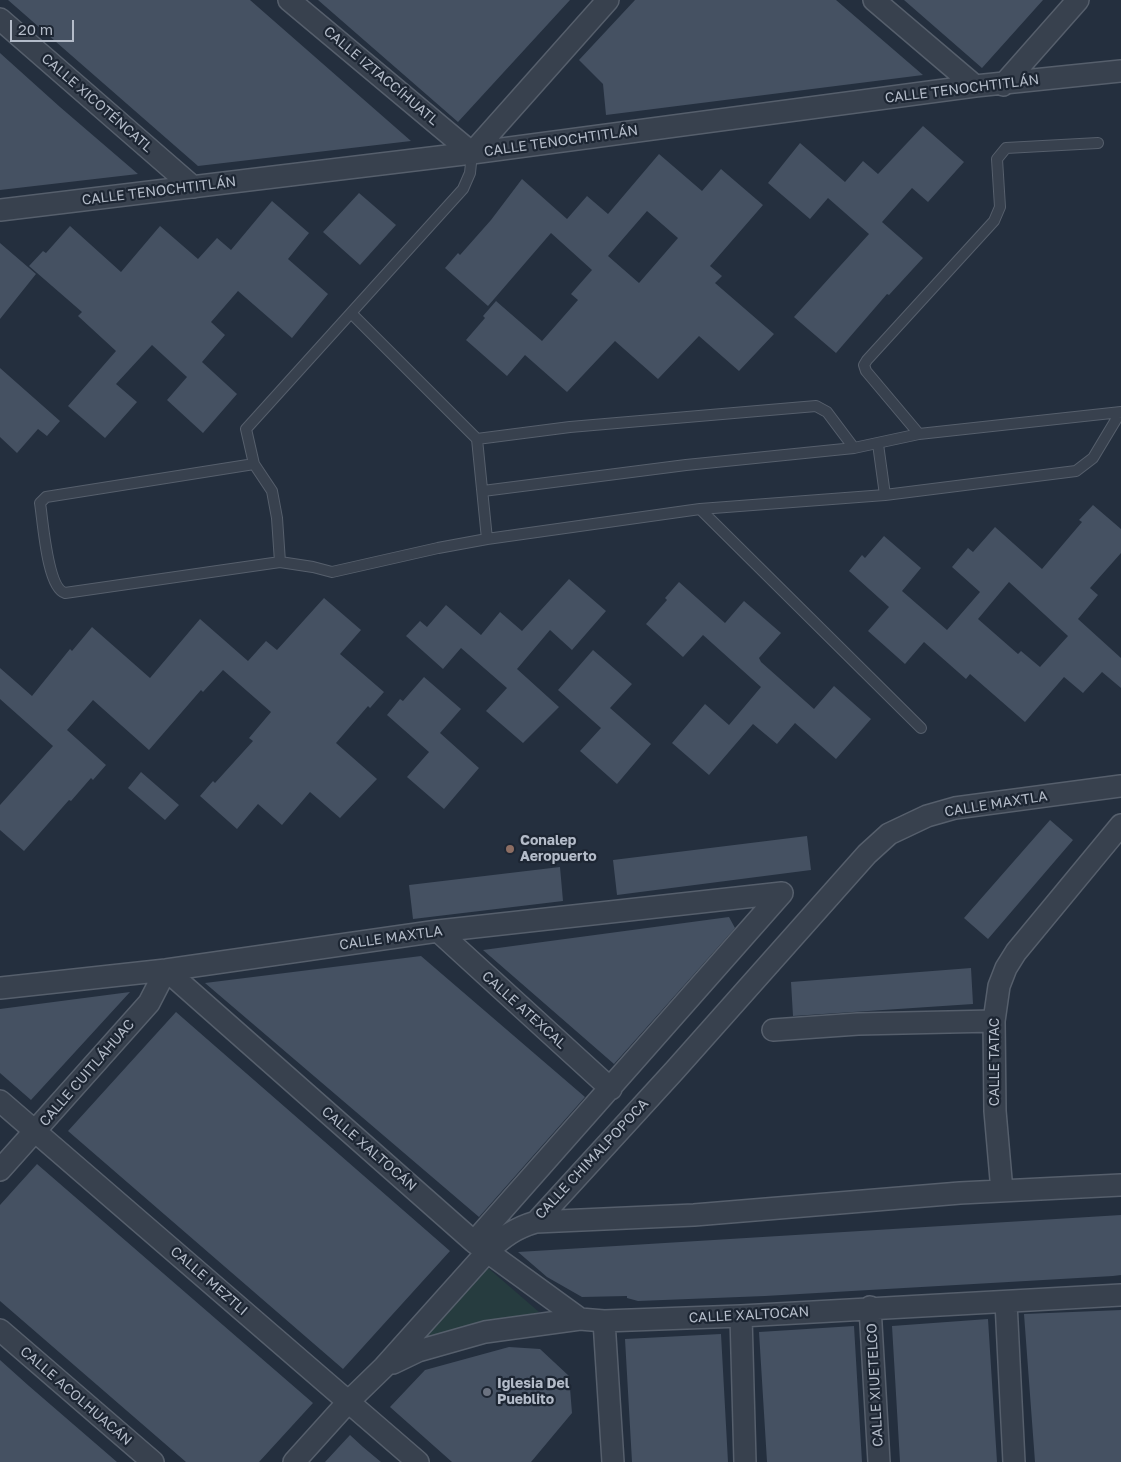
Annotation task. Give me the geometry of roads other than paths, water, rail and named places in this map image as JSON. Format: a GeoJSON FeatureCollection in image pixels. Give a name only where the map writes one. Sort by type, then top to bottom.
{"type":"FeatureCollection","features":[{"type":"Feature","properties":{"kind":"street","name":"CALLE IZTACCÍHUATL"},"geometry":{"type":"LineString","coordinates":[[289,0],[472,153]]}},
{"type":"Feature","properties":{"kind":"street"},"geometry":{"type":"LineString","coordinates":[[472,153],[608,0]]}},
{"type":"Feature","properties":{"kind":"street"},"geometry":{"type":"LineString","coordinates":[[874,0],[975,86]]}},
{"type":"Feature","properties":{"kind":"street"},"geometry":{"type":"LineString","coordinates":[[1003,85],[1078,0]]}},
{"type":"Feature","properties":{"kind":"street","name":"CALLE XICOTÉNCATL"},"geometry":{"type":"LineString","coordinates":[[0,19],[193,187]]}},
{"type":"Feature","properties":{"kind":"street","name":"CALLE TENOCHTITLÁN"},"geometry":{"type":"LineString","coordinates":[[0,210],[472,153],[975,86],[1003,85],[1121,71]]}},
{"type":"Feature","properties":{"kind":"street","name":"CALLE MAXTLA"},"geometry":{"type":"LineString","coordinates":[[839,888],[867,854],[890,834],[927,816],[955,808],[1121,786]]}},
{"type":"Feature","properties":{"kind":"street","name":"CALLE TATAC"},"geometry":{"type":"LineString","coordinates":[[1002,1190],[995,1110],[994,1021],[1000,986],[1006,968],[1016,952],[1121,825]]}},
{"type":"Feature","properties":{"kind":"street","name":"CALLE CHIMALPOPOCA"},"geometry":{"type":"LineString","coordinates":[[294,1462],[349,1401],[384,1367],[481,1247],[519,1227],[536,1222],[839,888]]}},
{"type":"Feature","properties":{"kind":"street","name":"CALLE MAXTLA"},"geometry":{"type":"LineString","coordinates":[[0,988],[166,970],[438,931],[782,893],[611,1089]]}},
{"type":"Feature","properties":{"kind":"street","name":"CALLE ATEXCAL"},"geometry":{"type":"LineString","coordinates":[[438,931],[611,1089]]}},
{"type":"Feature","properties":{"kind":"street","name":"CALLE CUITLÁHUAC"},"geometry":{"type":"LineString","coordinates":[[0,1170],[149,1003],[166,970]]}},
{"type":"Feature","properties":{"kind":"street","name":"CALLE XALTOCÁN"},"geometry":{"type":"LineString","coordinates":[[166,970],[481,1247],[580,1319]]}},
{"type":"Feature","properties":{"kind":"street"},"geometry":{"type":"LineString","coordinates":[[773,1030],[858,1024],[994,1021]]}},
{"type":"Feature","properties":{"kind":"street"},"geometry":{"type":"LineString","coordinates":[[481,1247],[611,1089]]}},
{"type":"Feature","properties":{"kind":"street","name":"CALLE MEZTLI"},"geometry":{"type":"LineString","coordinates":[[0,1101],[418,1462]]}},
{"type":"Feature","properties":{"kind":"street"},"geometry":{"type":"LineString","coordinates":[[536,1222],[694,1215],[1002,1190],[1121,1185]]}},
{"type":"Feature","properties":{"kind":"street","name":"CALLE XALTOCAN"},"geometry":{"type":"LineString","coordinates":[[384,1367],[418,1351],[485,1332],[580,1319],[604,1321],[741,1316],[870,1307],[1006,1302],[1121,1295]]}},
{"type":"Feature","properties":{"kind":"street"},"geometry":{"type":"LineString","coordinates":[[1006,1302],[1014,1462]]}},
{"type":"Feature","properties":{"kind":"street","name":"CALLE XIUETELCO"},"geometry":{"type":"LineString","coordinates":[[870,1307],[879,1462]]}},
{"type":"Feature","properties":{"kind":"street"},"geometry":{"type":"LineString","coordinates":[[741,1316],[745,1462]]}},
{"type":"Feature","properties":{"kind":"street"},"geometry":{"type":"LineString","coordinates":[[604,1321],[613,1462]]}},
{"type":"Feature","properties":{"kind":"street","name":"CALLE ACOLHUACÁN"},"geometry":{"type":"LineString","coordinates":[[0,1330],[153,1462]]}},
{"type":"Feature","properties":{"kind":"lane"},"geometry":{"type":"LineString","coordinates":[[919,434],[866,370],[864,365],[867,360],[994,221],[1000,207],[997,159],[1000,152],[1006,148],[1098,143]]}},
{"type":"Feature","properties":{"kind":"lane"},"geometry":{"type":"LineString","coordinates":[[280,562],[277,518],[272,492],[254,464],[246,434],[248,424],[463,189],[470,173],[472,153]]}},
{"type":"Feature","properties":{"kind":"lane"},"geometry":{"type":"LineString","coordinates":[[351,313],[477,439],[487,539]]}},
{"type":"Feature","properties":{"kind":"lane"},"geometry":{"type":"LineString","coordinates":[[477,439],[570,428],[816,406],[827,412],[854,448]]}},
{"type":"Feature","properties":{"kind":"lane"},"geometry":{"type":"LineString","coordinates":[[482,491],[686,465],[854,448],[919,434],[1121,412]]}},
{"type":"Feature","properties":{"kind":"lane"},"geometry":{"type":"LineString","coordinates":[[254,464],[46,497],[40,503],[46,550],[57,587],[65,593],[280,562],[313,566],[332,572],[487,539],[700,509],[885,495],[1076,471],[1093,458],[1121,412]]}},
{"type":"Feature","properties":{"kind":"lane"},"geometry":{"type":"LineString","coordinates":[[878,444],[885,495]]}},
{"type":"Feature","properties":{"kind":"lane"},"geometry":{"type":"LineString","coordinates":[[700,509],[921,728]]}},
{"type":"Feature","properties":{"kind":"place","name":"Conalep Aeropuerto"},"geometry":{"type":"Point","coordinates":[510,849]}},
{"type":"Feature","properties":{"kind":"place","name":"Iglesia Del Pueblito"},"geometry":{"type":"Point","coordinates":[487,1392]}}]}
